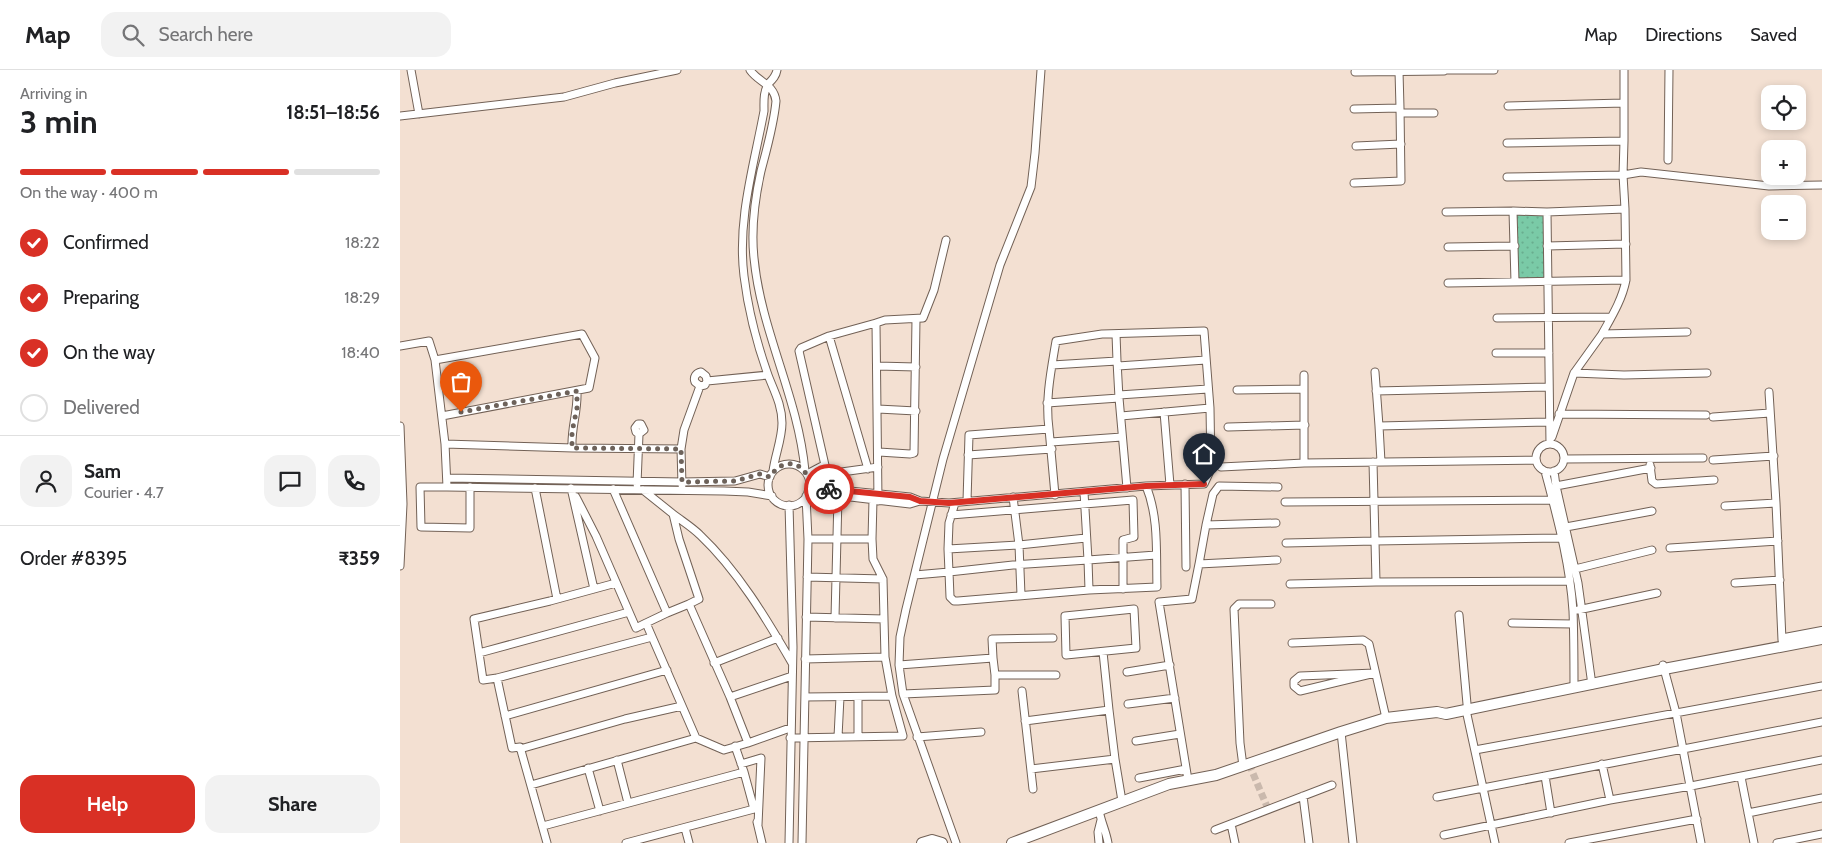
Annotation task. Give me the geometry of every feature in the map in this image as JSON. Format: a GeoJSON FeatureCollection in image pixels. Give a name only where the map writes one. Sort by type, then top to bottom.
{"type":"FeatureCollection","features":[{"type":"Feature","properties":{"kind":"street"},"geometry":{"type":"LineString","coordinates":[[411,70],[419,114]]}},
{"type":"Feature","properties":{"kind":"street"},"geometry":{"type":"LineString","coordinates":[[400,116],[564,97],[615,83],[677,70]]}},
{"type":"Feature","properties":{"kind":"street"},"geometry":{"type":"LineString","coordinates":[[750,70],[758,79],[768,84],[775,94],[776,101],[761,174],[753,229],[753,256],[764,315],[797,422],[808,492],[802,843]]}},
{"type":"Feature","properties":{"kind":"street"},"geometry":{"type":"LineString","coordinates":[[778,70],[774,80],[768,84],[764,94],[764,111],[744,210],[742,244],[744,275],[748,304],[768,376],[780,407],[782,423],[769,490],[776,501],[789,506],[802,501],[808,492]]}},
{"type":"Feature","properties":{"kind":"street"},"geometry":{"type":"LineString","coordinates":[[956,843],[903,694],[899,665],[900,637],[932,502],[1000,265],[1028,197],[1035,153],[1041,70]]}},
{"type":"Feature","properties":{"kind":"street"},"geometry":{"type":"LineString","coordinates":[[1355,72],[1494,70]]}},
{"type":"Feature","properties":{"kind":"street"},"geometry":{"type":"LineString","coordinates":[[1550,444],[1574,373],[1612,317],[1618,306],[1626,280],[1624,70]]}},
{"type":"Feature","properties":{"kind":"street"},"geometry":{"type":"LineString","coordinates":[[1668,160],[1669,70]]}},
{"type":"Feature","properties":{"kind":"street"},"geometry":{"type":"LineString","coordinates":[[1354,183],[1401,181],[1399,71]]}},
{"type":"Feature","properties":{"kind":"street"},"geometry":{"type":"LineString","coordinates":[[1508,106],[1624,104]]}},
{"type":"Feature","properties":{"kind":"street"},"geometry":{"type":"LineString","coordinates":[[1354,110],[1434,113]]}},
{"type":"Feature","properties":{"kind":"street"},"geometry":{"type":"LineString","coordinates":[[1507,143],[1624,141]]}},
{"type":"Feature","properties":{"kind":"street"},"geometry":{"type":"LineString","coordinates":[[755,157],[768,142]]}},
{"type":"Feature","properties":{"kind":"street"},"geometry":{"type":"LineString","coordinates":[[1356,146],[1401,144]]}},
{"type":"Feature","properties":{"kind":"street"},"geometry":{"type":"LineString","coordinates":[[752,172],[761,174]]}},
{"type":"Feature","properties":{"kind":"street"},"geometry":{"type":"LineString","coordinates":[[1507,177],[1624,175],[1641,172],[1769,186],[1822,184]]}},
{"type":"Feature","properties":{"kind":"street"},"geometry":{"type":"LineString","coordinates":[[748,190],[757,202]]}},
{"type":"Feature","properties":{"kind":"street"},"geometry":{"type":"LineString","coordinates":[[1446,212],[1547,212],[1625,209]]}},
{"type":"Feature","properties":{"kind":"street"},"geometry":{"type":"LineString","coordinates":[[1513,211],[1515,282]]}},
{"type":"Feature","properties":{"kind":"street"},"geometry":{"type":"LineString","coordinates":[[1547,212],[1550,444]]}},
{"type":"Feature","properties":{"kind":"street"},"geometry":{"type":"LineString","coordinates":[[878,467],[826,474],[798,351],[800,348],[829,336],[885,320],[923,318],[931,297],[946,240]]}},
{"type":"Feature","properties":{"kind":"street"},"geometry":{"type":"LineString","coordinates":[[1547,246],[1626,244]]}},
{"type":"Feature","properties":{"kind":"street"},"geometry":{"type":"LineString","coordinates":[[1448,247],[1514,246]]}},
{"type":"Feature","properties":{"kind":"street"},"geometry":{"type":"LineString","coordinates":[[1448,283],[1626,280]]}},
{"type":"Feature","properties":{"kind":"street"},"geometry":{"type":"LineString","coordinates":[[1497,318],[1612,317]]}},
{"type":"Feature","properties":{"kind":"street"},"geometry":{"type":"LineString","coordinates":[[879,452],[914,453],[916,318]]}},
{"type":"Feature","properties":{"kind":"street"},"geometry":{"type":"LineString","coordinates":[[790,738],[903,736],[892,696],[885,657],[883,579],[873,559],[872,539],[877,498],[879,452],[876,323]]}},
{"type":"Feature","properties":{"kind":"street"},"geometry":{"type":"LineString","coordinates":[[808,492],[877,498],[910,497],[920,501],[955,503],[1146,486],[1204,484],[1209,477],[1211,469],[1210,408],[1204,331],[1116,334],[1056,341],[1047,403],[1055,494]]}},
{"type":"Feature","properties":{"kind":"street"},"geometry":{"type":"LineString","coordinates":[[1602,334],[1687,332]]}},
{"type":"Feature","properties":{"kind":"street"},"geometry":{"type":"LineString","coordinates":[[434,360],[582,334],[595,358],[589,388],[442,416]]}},
{"type":"Feature","properties":{"kind":"street"},"geometry":{"type":"LineString","coordinates":[[1116,334],[1122,437],[1128,488],[1134,500],[1135,532],[1134,537],[1123,540],[1123,590]]}},
{"type":"Feature","properties":{"kind":"street"},"geometry":{"type":"LineString","coordinates":[[829,336],[868,469]]}},
{"type":"Feature","properties":{"kind":"street"},"geometry":{"type":"LineString","coordinates":[[400,346],[429,341],[434,360],[442,416],[447,487]]}},
{"type":"Feature","properties":{"kind":"street"},"geometry":{"type":"LineString","coordinates":[[762,353],[775,349]]}},
{"type":"Feature","properties":{"kind":"street"},"geometry":{"type":"LineString","coordinates":[[1496,353],[1549,352]]}},
{"type":"Feature","properties":{"kind":"street"},"geometry":{"type":"LineString","coordinates":[[1052,365],[1206,360]]}},
{"type":"Feature","properties":{"kind":"street"},"geometry":{"type":"LineString","coordinates":[[877,366],[916,367]]}},
{"type":"Feature","properties":{"kind":"street"},"geometry":{"type":"LineString","coordinates":[[1375,372],[1379,426],[1375,501],[1376,582]]}},
{"type":"Feature","properties":{"kind":"street"},"geometry":{"type":"LineString","coordinates":[[700,386],[695,382],[694,377],[697,374],[703,373],[707,380]]}},
{"type":"Feature","properties":{"kind":"street"},"geometry":{"type":"LineString","coordinates":[[1574,373],[1624,375],[1707,373]]}},
{"type":"Feature","properties":{"kind":"street"},"geometry":{"type":"LineString","coordinates":[[707,380],[768,376]]}},
{"type":"Feature","properties":{"kind":"street"},"geometry":{"type":"LineString","coordinates":[[1304,376],[1304,464]]}},
{"type":"Feature","properties":{"kind":"street"},"geometry":{"type":"LineString","coordinates":[[682,491],[681,449],[684,430],[700,386],[704,385],[707,380]]}},
{"type":"Feature","properties":{"kind":"street"},"geometry":{"type":"LineString","coordinates":[[1376,391],[1549,387]]}},
{"type":"Feature","properties":{"kind":"street"},"geometry":{"type":"LineString","coordinates":[[1047,403],[1208,389]]}},
{"type":"Feature","properties":{"kind":"street"},"geometry":{"type":"LineString","coordinates":[[1237,390],[1304,390]]}},
{"type":"Feature","properties":{"kind":"street"},"geometry":{"type":"LineString","coordinates":[[572,448],[572,428],[577,408],[577,391]]}},
{"type":"Feature","properties":{"kind":"street"},"geometry":{"type":"LineString","coordinates":[[1769,392],[1774,456],[1782,640]]}},
{"type":"Feature","properties":{"kind":"street"},"geometry":{"type":"LineString","coordinates":[[1120,416],[1210,408]]}},
{"type":"Feature","properties":{"kind":"street"},"geometry":{"type":"LineString","coordinates":[[878,409],[916,410]]}},
{"type":"Feature","properties":{"kind":"street"},"geometry":{"type":"LineString","coordinates":[[1164,412],[1170,485]]}},
{"type":"Feature","properties":{"kind":"street"},"geometry":{"type":"LineString","coordinates":[[1559,414],[1710,416],[1770,413]]}},
{"type":"Feature","properties":{"kind":"street"},"geometry":{"type":"LineString","coordinates":[[1379,426],[1550,422]]}},
{"type":"Feature","properties":{"kind":"street"},"geometry":{"type":"LineString","coordinates":[[400,426],[403,504],[400,566]]}},
{"type":"Feature","properties":{"kind":"street"},"geometry":{"type":"LineString","coordinates":[[1228,427],[1305,426]]}},
{"type":"Feature","properties":{"kind":"street"},"geometry":{"type":"LineString","coordinates":[[967,501],[969,435],[1050,429]]}},
{"type":"Feature","properties":{"kind":"street"},"geometry":{"type":"LineString","coordinates":[[639,434],[639,487]]}},
{"type":"Feature","properties":{"kind":"street"},"geometry":{"type":"LineString","coordinates":[[968,455],[1122,437]]}},
{"type":"Feature","properties":{"kind":"street"},"geometry":{"type":"LineString","coordinates":[[445,444],[681,449]]}},
{"type":"Feature","properties":{"kind":"street"},"geometry":{"type":"LineString","coordinates":[[1550,444],[1556,445],[1562,452],[1564,459],[1561,466],[1554,471],[1541,468],[1536,460],[1539,449],[1544,445],[1550,444]]}},
{"type":"Feature","properties":{"kind":"street"},"geometry":{"type":"LineString","coordinates":[[1713,460],[1774,456]]}},
{"type":"Feature","properties":{"kind":"street"},"geometry":{"type":"LineString","coordinates":[[1564,459],[1703,458]]}},
{"type":"Feature","properties":{"kind":"street"},"geometry":{"type":"LineString","coordinates":[[1650,459],[1652,481],[1656,484],[1714,480]]}},
{"type":"Feature","properties":{"kind":"street"},"geometry":{"type":"LineString","coordinates":[[1222,467],[1377,462],[1536,460]]}},
{"type":"Feature","properties":{"kind":"street"},"geometry":{"type":"LineString","coordinates":[[470,487],[470,528],[421,527],[420,487],[470,487],[571,488],[613,489],[682,482],[735,481],[760,474],[771,474],[778,466],[785,464],[799,466],[806,472]]}},
{"type":"Feature","properties":{"kind":"street"},"geometry":{"type":"LineString","coordinates":[[806,472],[824,465]]}},
{"type":"Feature","properties":{"kind":"street"},"geometry":{"type":"LineString","coordinates":[[1556,486],[1650,468]]}},
{"type":"Feature","properties":{"kind":"street"},"geometry":{"type":"LineString","coordinates":[[1545,470],[1562,538],[1573,610],[1574,685]]}},
{"type":"Feature","properties":{"kind":"street"},"geometry":{"type":"LineString","coordinates":[[1554,471],[1575,569],[1591,681]]}},
{"type":"Feature","properties":{"kind":"street"},"geometry":{"type":"LineString","coordinates":[[447,478],[532,478],[682,491],[748,492],[772,496]]}},
{"type":"Feature","properties":{"kind":"street"},"geometry":{"type":"LineString","coordinates":[[1185,484],[1186,568]]}},
{"type":"Feature","properties":{"kind":"street"},"geometry":{"type":"LineString","coordinates":[[955,503],[949,523],[948,549],[950,597],[954,601],[1089,590],[1157,587],[1155,516],[1151,497],[1146,486]]}},
{"type":"Feature","properties":{"kind":"street"},"geometry":{"type":"LineString","coordinates":[[1187,774],[1159,602],[1192,599],[1213,494],[1219,486],[1278,487]]}},
{"type":"Feature","properties":{"kind":"street"},"geometry":{"type":"LineString","coordinates":[[639,487],[700,534],[737,577],[778,638],[792,663]]}},
{"type":"Feature","properties":{"kind":"street"},"geometry":{"type":"LineString","coordinates":[[535,488],[557,599]]}},
{"type":"Feature","properties":{"kind":"street"},"geometry":{"type":"LineString","coordinates":[[571,488],[596,536],[636,628],[699,599],[679,540],[673,514]]}},
{"type":"Feature","properties":{"kind":"street"},"geometry":{"type":"LineString","coordinates":[[571,488],[594,589]]}},
{"type":"Feature","properties":{"kind":"street"},"geometry":{"type":"LineString","coordinates":[[613,489],[667,613]]}},
{"type":"Feature","properties":{"kind":"street"},"geometry":{"type":"LineString","coordinates":[[808,492],[877,498]]}},
{"type":"Feature","properties":{"kind":"street"},"geometry":{"type":"LineString","coordinates":[[1084,492],[1089,590]]}},
{"type":"Feature","properties":{"kind":"street"},"geometry":{"type":"LineString","coordinates":[[835,618],[838,496]]}},
{"type":"Feature","properties":{"kind":"street"},"geometry":{"type":"LineString","coordinates":[[1013,497],[1019,545],[1021,595]]}},
{"type":"Feature","properties":{"kind":"street"},"geometry":{"type":"LineString","coordinates":[[951,515],[1134,500]]}},
{"type":"Feature","properties":{"kind":"street"},"geometry":{"type":"LineString","coordinates":[[1285,502],[1553,500]]}},
{"type":"Feature","properties":{"kind":"street"},"geometry":{"type":"LineString","coordinates":[[1725,506],[1776,503]]}},
{"type":"Feature","properties":{"kind":"street"},"geometry":{"type":"LineString","coordinates":[[789,506],[792,647],[789,843]]}},
{"type":"Feature","properties":{"kind":"street"},"geometry":{"type":"LineString","coordinates":[[1566,527],[1652,511]]}},
{"type":"Feature","properties":{"kind":"street"},"geometry":{"type":"LineString","coordinates":[[1206,525],[1276,524]]}},
{"type":"Feature","properties":{"kind":"street"},"geometry":{"type":"LineString","coordinates":[[948,549],[1019,545],[1086,538]]}},
{"type":"Feature","properties":{"kind":"street"},"geometry":{"type":"LineString","coordinates":[[1286,542],[1562,538]]}},
{"type":"Feature","properties":{"kind":"street"},"geometry":{"type":"LineString","coordinates":[[808,539],[872,539]]}},
{"type":"Feature","properties":{"kind":"street"},"geometry":{"type":"LineString","coordinates":[[1670,548],[1778,540]]}},
{"type":"Feature","properties":{"kind":"street"},"geometry":{"type":"LineString","coordinates":[[1575,569],[1652,550]]}},
{"type":"Feature","properties":{"kind":"street"},"geometry":{"type":"LineString","coordinates":[[915,575],[1020,564],[1156,555]]}},
{"type":"Feature","properties":{"kind":"street"},"geometry":{"type":"LineString","coordinates":[[1199,564],[1276,560]]}},
{"type":"Feature","properties":{"kind":"street"},"geometry":{"type":"LineString","coordinates":[[807,578],[883,579]]}},
{"type":"Feature","properties":{"kind":"street"},"geometry":{"type":"LineString","coordinates":[[1735,583],[1780,580]]}},
{"type":"Feature","properties":{"kind":"street"},"geometry":{"type":"LineString","coordinates":[[1290,584],[1569,581]]}},
{"type":"Feature","properties":{"kind":"street"},"geometry":{"type":"LineString","coordinates":[[616,583],[474,619],[483,680],[497,678],[652,637]]}},
{"type":"Feature","properties":{"kind":"street"},"geometry":{"type":"LineString","coordinates":[[1573,610],[1657,593]]}},
{"type":"Feature","properties":{"kind":"street"},"geometry":{"type":"LineString","coordinates":[[689,604],[748,743]]}},
{"type":"Feature","properties":{"kind":"street"},"geometry":{"type":"LineString","coordinates":[[1242,766],[1234,609],[1238,604],[1271,604]]}},
{"type":"Feature","properties":{"kind":"street"},"geometry":{"type":"LineString","coordinates":[[1134,609],[1136,648],[1103,652],[1066,655],[1065,616],[1134,609]]}},
{"type":"Feature","properties":{"kind":"street"},"geometry":{"type":"LineString","coordinates":[[479,653],[629,612]]}},
{"type":"Feature","properties":{"kind":"street"},"geometry":{"type":"LineString","coordinates":[[1459,615],[1467,707],[1482,788],[1495,843]]}},
{"type":"Feature","properties":{"kind":"street"},"geometry":{"type":"LineString","coordinates":[[806,617],[884,619]]}},
{"type":"Feature","properties":{"kind":"street"},"geometry":{"type":"LineString","coordinates":[[646,623],[696,738]]}},
{"type":"Feature","properties":{"kind":"street"},"geometry":{"type":"LineString","coordinates":[[1512,624],[1573,624]]}},
{"type":"Feature","properties":{"kind":"street"},"geometry":{"type":"LineString","coordinates":[[1664,667],[1822,632]]}},
{"type":"Feature","properties":{"kind":"street"},"geometry":{"type":"LineString","coordinates":[[714,663],[778,638]]}},
{"type":"Feature","properties":{"kind":"street"},"geometry":{"type":"LineString","coordinates":[[903,694],[995,690],[992,638],[1053,638]]}},
{"type":"Feature","properties":{"kind":"street"},"geometry":{"type":"LineString","coordinates":[[1140,778],[1187,774],[1216,775],[1386,718],[1437,712],[1446,714],[1467,707],[1591,681],[1822,639]]}},
{"type":"Feature","properties":{"kind":"street"},"geometry":{"type":"LineString","coordinates":[[1292,643],[1363,640],[1369,644],[1386,718]]}},
{"type":"Feature","properties":{"kind":"street"},"geometry":{"type":"LineString","coordinates":[[792,647],[806,648]]}},
{"type":"Feature","properties":{"kind":"street"},"geometry":{"type":"LineString","coordinates":[[1103,652],[1115,759],[1122,801]]}},
{"type":"Feature","properties":{"kind":"street"},"geometry":{"type":"LineString","coordinates":[[805,659],[885,657]]}},
{"type":"Feature","properties":{"kind":"street"},"geometry":{"type":"LineString","coordinates":[[899,665],[994,658]]}},
{"type":"Feature","properties":{"kind":"street"},"geometry":{"type":"LineString","coordinates":[[1127,672],[1170,665]]}},
{"type":"Feature","properties":{"kind":"street"},"geometry":{"type":"LineString","coordinates":[[1664,667],[1684,750],[1701,843]]}},
{"type":"Feature","properties":{"kind":"street"},"geometry":{"type":"LineString","coordinates":[[505,716],[667,670]]}},
{"type":"Feature","properties":{"kind":"street"},"geometry":{"type":"LineString","coordinates":[[1375,673],[1300,691],[1305,685],[1304,679],[1300,676],[1375,673]]}},
{"type":"Feature","properties":{"kind":"street"},"geometry":{"type":"LineString","coordinates":[[994,675],[1056,675]]}},
{"type":"Feature","properties":{"kind":"street"},"geometry":{"type":"LineString","coordinates":[[730,698],[792,676]]}},
{"type":"Feature","properties":{"kind":"street"},"geometry":{"type":"LineString","coordinates":[[497,678],[512,748],[520,747],[520,749],[682,706]]}},
{"type":"Feature","properties":{"kind":"street"},"geometry":{"type":"LineString","coordinates":[[1475,750],[1822,686]]}},
{"type":"Feature","properties":{"kind":"street"},"geometry":{"type":"LineString","coordinates":[[1022,691],[1033,789]]}},
{"type":"Feature","properties":{"kind":"street"},"geometry":{"type":"LineString","coordinates":[[805,697],[892,696]]}},
{"type":"Feature","properties":{"kind":"street"},"geometry":{"type":"LineString","coordinates":[[838,737],[840,697]]}},
{"type":"Feature","properties":{"kind":"street"},"geometry":{"type":"LineString","coordinates":[[858,697],[858,737]]}},
{"type":"Feature","properties":{"kind":"street"},"geometry":{"type":"LineString","coordinates":[[1128,704],[1175,698]]}},
{"type":"Feature","properties":{"kind":"street"},"geometry":{"type":"LineString","coordinates":[[1025,721],[1109,710]]}},
{"type":"Feature","properties":{"kind":"street"},"geometry":{"type":"LineString","coordinates":[[1437,797],[1822,722]]}},
{"type":"Feature","properties":{"kind":"street"},"geometry":{"type":"LineString","coordinates":[[531,784],[696,738],[724,750],[790,728]]}},
{"type":"Feature","properties":{"kind":"street"},"geometry":{"type":"LineString","coordinates":[[917,736],[981,732]]}},
{"type":"Feature","properties":{"kind":"street"},"geometry":{"type":"LineString","coordinates":[[1341,732],[1353,843]]}},
{"type":"Feature","properties":{"kind":"street"},"geometry":{"type":"LineString","coordinates":[[1136,741],[1180,734]]}},
{"type":"Feature","properties":{"kind":"street"},"geometry":{"type":"LineString","coordinates":[[735,746],[744,772],[762,843]]}},
{"type":"Feature","properties":{"kind":"street"},"geometry":{"type":"LineString","coordinates":[[520,749],[547,843]]}},
{"type":"Feature","properties":{"kind":"street"},"geometry":{"type":"LineString","coordinates":[[741,764],[761,758],[758,825]]}},
{"type":"Feature","properties":{"kind":"street"},"geometry":{"type":"LineString","coordinates":[[1031,769],[1115,759]]}},
{"type":"Feature","properties":{"kind":"street"},"geometry":{"type":"LineString","coordinates":[[617,760],[628,803]]}},
{"type":"Feature","properties":{"kind":"street"},"geometry":{"type":"LineString","coordinates":[[1444,835],[1610,800],[1741,777],[1822,760]]}},
{"type":"Feature","properties":{"kind":"street"},"geometry":{"type":"LineString","coordinates":[[1602,764],[1610,800]]}},
{"type":"Feature","properties":{"kind":"street"},"geometry":{"type":"LineString","coordinates":[[588,768],[600,811]]}},
{"type":"Feature","properties":{"kind":"street"},"geometry":{"type":"LineString","coordinates":[[543,826],[744,772]]}},
{"type":"Feature","properties":{"kind":"street"},"geometry":{"type":"LineString","coordinates":[[1012,843],[1100,815],[1122,801],[1169,784],[1187,774]]}},
{"type":"Feature","properties":{"kind":"street"},"geometry":{"type":"LineString","coordinates":[[1545,776],[1551,812]]}},
{"type":"Feature","properties":{"kind":"street"},"geometry":{"type":"LineString","coordinates":[[1741,777],[1754,843]]}},
{"type":"Feature","properties":{"kind":"street"},"geometry":{"type":"LineString","coordinates":[[1215,830],[1332,785]]}},
{"type":"Feature","properties":{"kind":"street"},"geometry":{"type":"LineString","coordinates":[[1303,796],[1309,843]]}},
{"type":"Feature","properties":{"kind":"street"},"geometry":{"type":"LineString","coordinates":[[1748,813],[1822,798]]}},
{"type":"Feature","properties":{"kind":"street"},"geometry":{"type":"LineString","coordinates":[[626,843],[754,810]]}},
{"type":"Feature","properties":{"kind":"street"},"geometry":{"type":"LineString","coordinates":[[1099,843],[1100,815]]}},
{"type":"Feature","properties":{"kind":"street"},"geometry":{"type":"LineString","coordinates":[[1100,815],[1106,830],[1108,843]]}},
{"type":"Feature","properties":{"kind":"street"},"geometry":{"type":"LineString","coordinates":[[1570,843],[1697,819]]}},
{"type":"Feature","properties":{"kind":"street"},"geometry":{"type":"LineString","coordinates":[[1231,824],[1235,843]]}},
{"type":"Feature","properties":{"kind":"street"},"geometry":{"type":"LineString","coordinates":[[685,828],[689,843]]}},
{"type":"Feature","properties":{"kind":"street"},"geometry":{"type":"LineString","coordinates":[[1777,843],[1822,834]]}},
{"type":"Feature","properties":{"kind":"street"},"geometry":{"type":"LineString","coordinates":[[922,843],[932,840],[942,843]]}},
{"type":"Feature","properties":{"kind":"green space"},"geometry":{"type":"Polygon","coordinates":[[[1544,214],[1545,278],[1518,278],[1517,215],[1544,214]]]}},
{"type":"Feature","properties":{"kind":"tunnel"},"geometry":{"type":"LineString","coordinates":[[1249,764],[1268,809]]}},
{"type":"Feature","properties":{"kind":"way so far"},"geometry":{"type":"LineString","coordinates":[[461,412],[577,391],[577,408],[571,435],[572,448],[681,449],[682,482],[735,481],[760,474],[770,477],[778,466],[792,464],[799,466],[805,471],[810,487],[829,489]]}},
{"type":"Feature","properties":{"kind":"route"},"geometry":{"type":"LineString","coordinates":[[829,489],[910,497],[920,501],[955,503],[1146,486],[1204,484]]}}]}
